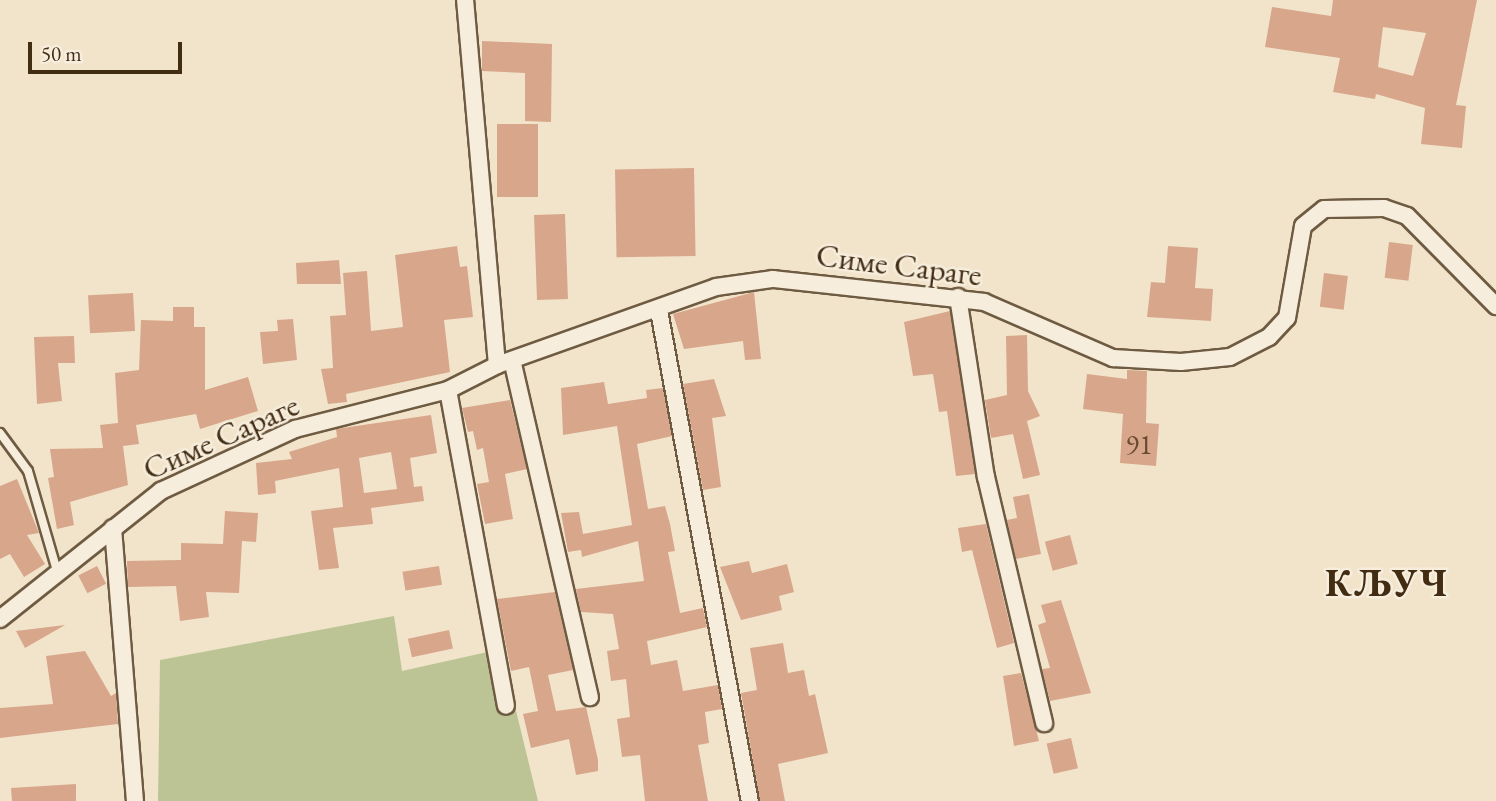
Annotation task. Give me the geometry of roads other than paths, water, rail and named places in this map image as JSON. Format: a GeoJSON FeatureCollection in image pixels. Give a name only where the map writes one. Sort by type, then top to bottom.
{"type":"FeatureCollection","features":[{"type":"Feature","properties":{"kind":"street"},"geometry":{"type":"LineString","coordinates":[[465,0],[505,365],[590,697]]}},
{"type":"Feature","properties":{"kind":"street","name":"Симе Сараге"},"geometry":{"type":"LineString","coordinates":[[0,619],[161,491],[295,429],[448,390],[505,365],[716,287],[773,278],[958,297],[1006,309],[1113,358],[1181,362],[1230,357],[1269,337],[1287,318],[1303,226],[1315,211],[1384,208],[1407,216],[1496,306]]}},
{"type":"Feature","properties":{"kind":"street"},"geometry":{"type":"LineString","coordinates":[[958,297],[986,477],[1044,723]]}},
{"type":"Feature","properties":{"kind":"street"},"geometry":{"type":"LineString","coordinates":[[659,310],[750,801]]}},
{"type":"Feature","properties":{"kind":"street"},"geometry":{"type":"LineString","coordinates":[[448,390],[506,706]]}},
{"type":"Feature","properties":{"kind":"street"},"geometry":{"type":"LineString","coordinates":[[113,528],[135,801]]}},
{"type":"Feature","properties":{"kind":"lane"},"geometry":{"type":"LineString","coordinates":[[0,433],[28,471],[58,575]]}},
{"type":"Feature","properties":{"kind":"district","name":"КЉУЧ"},"geometry":{"type":"Point","coordinates":[1387,583]}}]}
